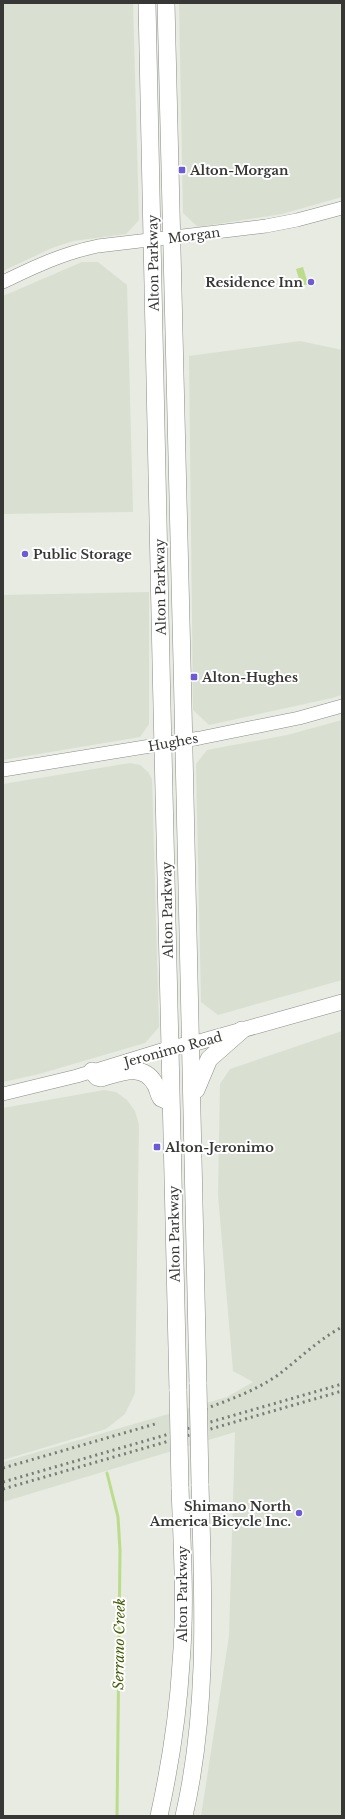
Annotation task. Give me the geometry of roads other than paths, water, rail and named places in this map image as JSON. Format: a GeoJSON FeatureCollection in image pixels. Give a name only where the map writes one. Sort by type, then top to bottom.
{"type":"FeatureCollection","features":[{"type":"Feature","properties":{"kind":"main road","name":"Alton Parkway"},"geometry":{"type":"LineString","coordinates":[[146,3],[164,744],[168,1048],[183,1610],[182,1662],[173,1744],[159,1816]]}},
{"type":"Feature","properties":{"kind":"main road","name":"Alton Parkway"},"geometry":{"type":"LineString","coordinates":[[166,3],[183,741],[192,1044],[203,1609],[202,1665],[196,1741],[184,1816]]}},
{"type":"Feature","properties":{"kind":"main road"},"geometry":{"type":"LineString","coordinates":[[167,21],[174,3]]}},
{"type":"Feature","properties":{"kind":"main road","name":"Jeronimo Road"},"geometry":{"type":"LineString","coordinates":[[168,1048],[192,1044],[342,1002]]}},
{"type":"Feature","properties":{"kind":"main road"},"geometry":{"type":"LineString","coordinates":[[192,1099],[209,1059],[242,1030]]}},
{"type":"Feature","properties":{"kind":"main road"},"geometry":{"type":"LineString","coordinates":[[92,1071],[97,1077],[100,1078],[132,1070],[141,1071],[147,1074],[152,1080],[161,1098],[170,1102]]}},
{"type":"Feature","properties":{"kind":"street","name":"Morgan"},"geometry":{"type":"LineString","coordinates":[[3,282],[53,258],[72,251],[98,246],[172,238],[282,223],[342,208]]}},
{"type":"Feature","properties":{"kind":"street","name":"Hughes"},"geometry":{"type":"LineString","coordinates":[[3,770],[183,741],[299,718],[342,706]]}},
{"type":"Feature","properties":{"kind":"street","name":"Jeronimo Road"},"geometry":{"type":"LineString","coordinates":[[3,1094],[92,1071],[168,1048]]}},
{"type":"Feature","properties":{"kind":"waterway","name":"Serrano Creek"},"geometry":{"type":"LineString","coordinates":[[107,1473],[118,1517],[120,1550],[117,1816]]}},
{"type":"Feature","properties":{"kind":"railway"},"geometry":{"type":"LineString","coordinates":[[194,1413],[237,1397],[258,1387],[278,1375],[317,1344],[342,1327]]}},
{"type":"Feature","properties":{"kind":"railway"},"geometry":{"type":"LineString","coordinates":[[3,1482],[342,1384]]}},
{"type":"Feature","properties":{"kind":"railway"},"geometry":{"type":"LineString","coordinates":[[3,1489],[342,1391]]}},
{"type":"Feature","properties":{"kind":"railway"},"geometry":{"type":"LineString","coordinates":[[3,1468],[155,1424]]}},
{"type":"Feature","properties":{"kind":"place","name":"Alton-Morgan"},"geometry":{"type":"Point","coordinates":[182,170]}},
{"type":"Feature","properties":{"kind":"place","name":"Residence Inn"},"geometry":{"type":"Point","coordinates":[311,282]}},
{"type":"Feature","properties":{"kind":"place","name":"Public Storage"},"geometry":{"type":"Point","coordinates":[25,554]}},
{"type":"Feature","properties":{"kind":"place","name":"Alton-Hughes"},"geometry":{"type":"Point","coordinates":[194,677]}},
{"type":"Feature","properties":{"kind":"place","name":"Alton-Jeronimo"},"geometry":{"type":"Point","coordinates":[157,1147]}},
{"type":"Feature","properties":{"kind":"place","name":"Shimano North America Bicycle Inc."},"geometry":{"type":"Point","coordinates":[299,1513]}}]}
